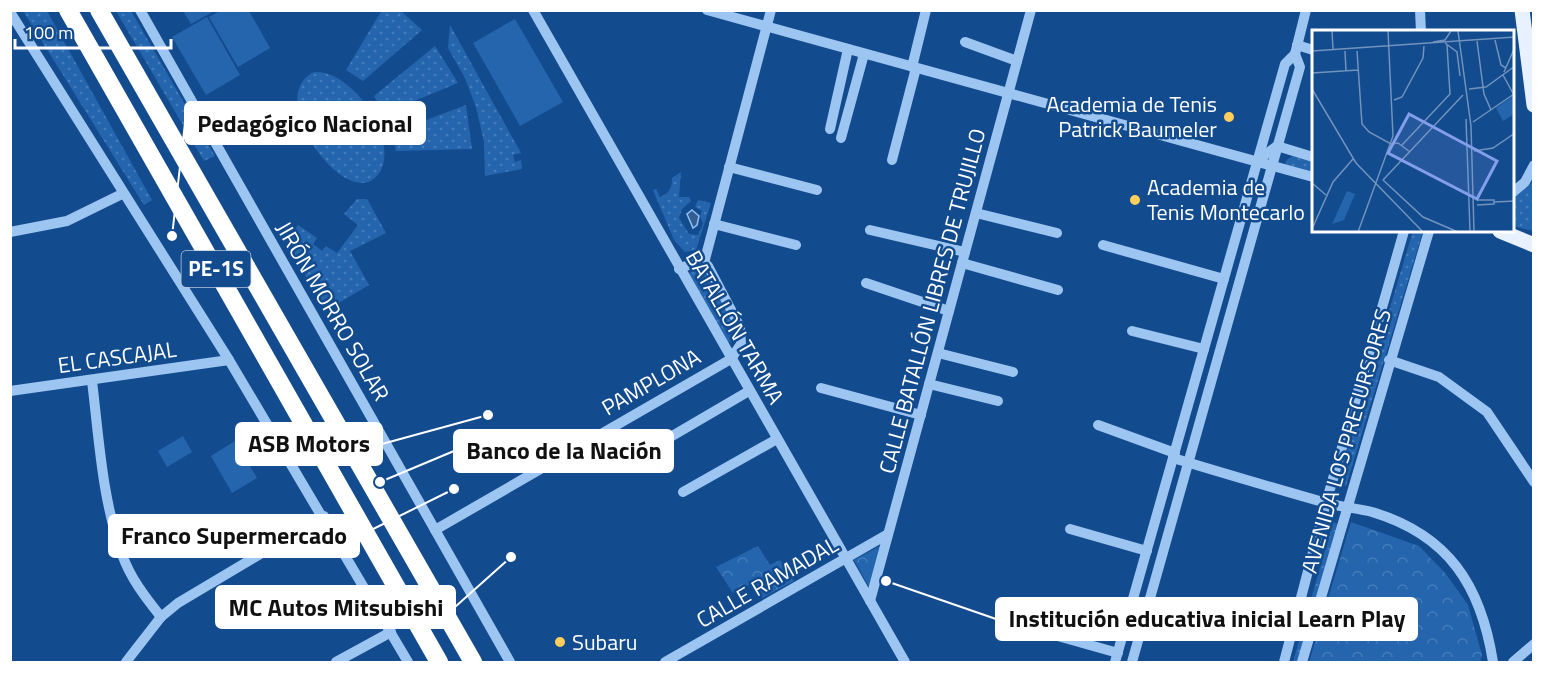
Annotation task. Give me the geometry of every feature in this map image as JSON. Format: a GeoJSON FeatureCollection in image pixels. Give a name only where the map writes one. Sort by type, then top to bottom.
{"type":"FeatureCollection","features":[{"type":"Feature","properties":{"kind":"highway","name":"PE-1S"},"geometry":{"type":"LineString","coordinates":[[68,10],[439,663]]}},
{"type":"Feature","properties":{"kind":"highway","name":"PE-1S"},"geometry":{"type":"LineString","coordinates":[[99,10],[473,663]]}},
{"type":"Feature","properties":{"kind":"main road"},"geometry":{"type":"LineString","coordinates":[[1521,10],[1533,105]]}},
{"type":"Feature","properties":{"kind":"main road"},"geometry":{"type":"LineString","coordinates":[[1504,232],[1533,244]]}},
{"type":"Feature","properties":{"kind":"street","name":"JIRÓN MORRO SOLAR"},"geometry":{"type":"LineString","coordinates":[[140,10],[510,663]]}},
{"type":"Feature","properties":{"kind":"street","name":"BATALLÓN TARMA"},"geometry":{"type":"LineString","coordinates":[[532,10],[905,663]]}},
{"type":"Feature","properties":{"kind":"street"},"geometry":{"type":"LineString","coordinates":[[707,10],[1312,177]]}},
{"type":"Feature","properties":{"kind":"street"},"geometry":{"type":"LineString","coordinates":[[730,359],[741,344],[740,327],[704,262],[771,10]]}},
{"type":"Feature","properties":{"kind":"street"},"geometry":{"type":"LineString","coordinates":[[892,160],[926,10]]}},
{"type":"Feature","properties":{"kind":"street","name":"CALLE BATALLÓN LIBRES DE TRUJILLO"},"geometry":{"type":"LineString","coordinates":[[870,601],[1031,10]]}},
{"type":"Feature","properties":{"kind":"street"},"geometry":{"type":"LineString","coordinates":[[1033,629],[1116,658],[1286,64],[1296,50],[1306,10]]}},
{"type":"Feature","properties":{"kind":"street"},"geometry":{"type":"LineString","coordinates":[[1420,10],[1421,30]]}},
{"type":"Feature","properties":{"kind":"street"},"geometry":{"type":"LineString","coordinates":[[10,12],[122,194],[229,360],[324,516],[408,663]]}},
{"type":"Feature","properties":{"kind":"street"},"geometry":{"type":"LineString","coordinates":[[965,42],[1017,62]]}},
{"type":"Feature","properties":{"kind":"street"},"geometry":{"type":"LineString","coordinates":[[830,129],[848,49]]}},
{"type":"Feature","properties":{"kind":"street"},"geometry":{"type":"LineString","coordinates":[[1296,50],[1312,50]]}},
{"type":"Feature","properties":{"kind":"street"},"geometry":{"type":"LineString","coordinates":[[1132,663],[1300,67],[1296,50]]}},
{"type":"Feature","properties":{"kind":"street"},"geometry":{"type":"LineString","coordinates":[[841,138],[864,54]]}},
{"type":"Feature","properties":{"kind":"street"},"geometry":{"type":"LineString","coordinates":[[1277,146],[1312,157]]}},
{"type":"Feature","properties":{"kind":"street"},"geometry":{"type":"LineString","coordinates":[[1258,160],[1277,146]]}},
{"type":"Feature","properties":{"kind":"street"},"geometry":{"type":"LineString","coordinates":[[1514,191],[1525,183],[1533,165]]}},
{"type":"Feature","properties":{"kind":"street"},"geometry":{"type":"LineString","coordinates":[[729,167],[817,190]]}},
{"type":"Feature","properties":{"kind":"street"},"geometry":{"type":"LineString","coordinates":[[10,232],[67,221],[122,194]]}},
{"type":"Feature","properties":{"kind":"street"},"geometry":{"type":"LineString","coordinates":[[976,213],[1057,233]]}},
{"type":"Feature","properties":{"kind":"street"},"geometry":{"type":"LineString","coordinates":[[714,224],[796,245]]}},
{"type":"Feature","properties":{"kind":"street"},"geometry":{"type":"LineString","coordinates":[[870,230],[963,257],[1058,290]]}},
{"type":"Feature","properties":{"kind":"street","name":"AVENIDA LOS PRECURSORES"},"geometry":{"type":"LineString","coordinates":[[1284,663],[1326,503],[1404,232]]}},
{"type":"Feature","properties":{"kind":"street","name":"AVENIDA LOS PRECURSORES"},"geometry":{"type":"LineString","coordinates":[[1302,663],[1389,360],[1429,232]]}},
{"type":"Feature","properties":{"kind":"street"},"geometry":{"type":"LineString","coordinates":[[1506,232],[1533,238]]}},
{"type":"Feature","properties":{"kind":"street"},"geometry":{"type":"LineString","coordinates":[[1103,245],[1224,279]]}},
{"type":"Feature","properties":{"kind":"street"},"geometry":{"type":"LineString","coordinates":[[679,269],[694,261],[704,262]]}},
{"type":"Feature","properties":{"kind":"street"},"geometry":{"type":"LineString","coordinates":[[866,283],[949,311]]}},
{"type":"Feature","properties":{"kind":"street"},"geometry":{"type":"LineString","coordinates":[[1132,331],[1204,349]]}},
{"type":"Feature","properties":{"kind":"street"},"geometry":{"type":"LineString","coordinates":[[938,353],[1013,372]]}},
{"type":"Feature","properties":{"kind":"street","name":"PAMPLONA"},"geometry":{"type":"LineString","coordinates":[[435,530],[730,359]]}},
{"type":"Feature","properties":{"kind":"street","name":"EL CASCAJAL"},"geometry":{"type":"LineString","coordinates":[[10,392],[229,360]]}},
{"type":"Feature","properties":{"kind":"street"},"geometry":{"type":"LineString","coordinates":[[1389,360],[1439,377],[1488,412],[1533,482]]}},
{"type":"Feature","properties":{"kind":"street"},"geometry":{"type":"LineString","coordinates":[[92,381],[108,508],[122,556],[137,587],[161,617]]}},
{"type":"Feature","properties":{"kind":"street"},"geometry":{"type":"LineString","coordinates":[[929,384],[998,401]]}},
{"type":"Feature","properties":{"kind":"street"},"geometry":{"type":"LineString","coordinates":[[821,388],[921,415]]}},
{"type":"Feature","properties":{"kind":"street"},"geometry":{"type":"LineString","coordinates":[[667,439],[749,391]]}},
{"type":"Feature","properties":{"kind":"street"},"geometry":{"type":"LineString","coordinates":[[1098,425],[1189,462],[1326,503],[1394,520],[1416,529],[1437,544],[1460,569],[1479,606],[1495,662]]}},
{"type":"Feature","properties":{"kind":"street"},"geometry":{"type":"LineString","coordinates":[[683,492],[777,439]]}},
{"type":"Feature","properties":{"kind":"street"},"geometry":{"type":"LineString","coordinates":[[126,663],[161,617],[199,588],[324,516]]}},
{"type":"Feature","properties":{"kind":"street"},"geometry":{"type":"LineString","coordinates":[[1070,529],[1147,551]]}},
{"type":"Feature","properties":{"kind":"street","name":"CALLE RAMADAL"},"geometry":{"type":"LineString","coordinates":[[665,663],[888,534]]}},
{"type":"Feature","properties":{"kind":"street"},"geometry":{"type":"LineString","coordinates":[[1124,629],[1140,634]]}},
{"type":"Feature","properties":{"kind":"street"},"geometry":{"type":"LineString","coordinates":[[336,663],[391,632]]}},
{"type":"Feature","properties":{"kind":"street"},"geometry":{"type":"LineString","coordinates":[[1512,663],[1533,644]]}},
{"type":"Feature","properties":{"kind":"green space"},"geometry":{"type":"Polygon","coordinates":[[[382,10],[401,11],[422,30],[363,81],[346,70],[382,10]]]}},
{"type":"Feature","properties":{"kind":"green space"},"geometry":{"type":"Polygon","coordinates":[[[23,11],[47,11],[152,200],[144,205],[23,11]]]}},
{"type":"Feature","properties":{"kind":"green space"},"geometry":{"type":"Polygon","coordinates":[[[116,11],[131,11],[215,156],[204,161],[116,11]]]}},
{"type":"Feature","properties":{"kind":"green space"},"geometry":{"type":"Polygon","coordinates":[[[183,11],[214,11],[191,24],[183,11]]]}},
{"type":"Feature","properties":{"kind":"green space"},"geometry":{"type":"Polygon","coordinates":[[[220,11],[249,11],[270,48],[238,67],[209,17],[220,11]]]}},
{"type":"Feature","properties":{"kind":"green space"},"geometry":{"type":"Polygon","coordinates":[[[207,17],[240,75],[206,95],[172,37],[207,17]]]}},
{"type":"Feature","properties":{"kind":"green space"},"geometry":{"type":"Polygon","coordinates":[[[515,19],[563,102],[520,126],[473,43],[515,19]]]}},
{"type":"Feature","properties":{"kind":"green space"},"geometry":{"type":"Polygon","coordinates":[[[450,25],[521,153],[513,155],[515,162],[521,160],[522,169],[485,176],[484,142],[476,107],[465,78],[448,48],[450,25]]]}},
{"type":"Feature","properties":{"kind":"green space"},"geometry":{"type":"Polygon","coordinates":[[[435,46],[458,83],[385,113],[374,96],[435,46]]]}},
{"type":"Feature","properties":{"kind":"green space"},"geometry":{"type":"Polygon","coordinates":[[[314,72],[328,74],[343,82],[356,93],[377,124],[385,156],[381,170],[368,182],[351,181],[333,169],[317,150],[304,128],[298,105],[300,86],[314,72]]]}},
{"type":"Feature","properties":{"kind":"green space"},"geometry":{"type":"Polygon","coordinates":[[[466,105],[472,149],[396,151],[392,133],[466,105]]]}},
{"type":"Feature","properties":{"kind":"green space"},"geometry":{"type":"Polygon","coordinates":[[[1292,156],[1312,162],[1312,173],[1287,167],[1285,162],[1292,156]]]}},
{"type":"Feature","properties":{"kind":"green space"},"geometry":{"type":"Polygon","coordinates":[[[681,172],[679,197],[689,197],[691,201],[682,209],[679,218],[689,234],[698,235],[703,224],[700,216],[702,211],[695,207],[698,200],[711,203],[696,250],[685,252],[674,240],[653,190],[656,189],[660,197],[666,194],[671,187],[672,178],[681,172]]]}},
{"type":"Feature","properties":{"kind":"green space"},"geometry":{"type":"Polygon","coordinates":[[[1533,182],[1533,231],[1514,226],[1514,197],[1533,182]]]}},
{"type":"Feature","properties":{"kind":"green space"},"geometry":{"type":"Polygon","coordinates":[[[357,199],[367,199],[386,233],[350,251],[369,285],[325,311],[287,242],[298,225],[317,238],[313,244],[322,251],[326,246],[337,253],[358,225],[344,214],[357,199]]]}},
{"type":"Feature","properties":{"kind":"green space"},"geometry":{"type":"Polygon","coordinates":[[[1413,232],[1423,232],[1346,486],[1337,484],[1413,232]]]}},
{"type":"Feature","properties":{"kind":"green space"},"geometry":{"type":"Polygon","coordinates":[[[700,267],[705,271],[734,326],[732,343],[726,341],[688,275],[692,269],[700,267]]]}},
{"type":"Feature","properties":{"kind":"green space"},"geometry":{"type":"Polygon","coordinates":[[[183,436],[192,452],[167,467],[158,451],[183,436]]]}},
{"type":"Feature","properties":{"kind":"green space"},"geometry":{"type":"Polygon","coordinates":[[[235,441],[257,478],[232,493],[211,456],[235,441]]]}},
{"type":"Feature","properties":{"kind":"green space"},"geometry":{"type":"Polygon","coordinates":[[[1333,522],[1338,524],[1297,662],[1293,662],[1333,522]]]}},
{"type":"Feature","properties":{"kind":"green space"},"geometry":{"type":"Polygon","coordinates":[[[1351,522],[1419,546],[1446,574],[1468,605],[1482,655],[1480,662],[1309,662],[1351,522]]]}},
{"type":"Feature","properties":{"kind":"green space"},"geometry":{"type":"Polygon","coordinates":[[[758,546],[770,565],[780,560],[794,581],[762,598],[753,583],[733,593],[716,567],[758,546]]]}},
{"type":"Feature","properties":{"kind":"green space"},"geometry":{"type":"Polygon","coordinates":[[[880,546],[869,587],[854,560],[880,546]]]}},
{"type":"Feature","properties":{"kind":"shaded area"},"geometry":{"type":"Polygon","coordinates":[[[692,210],[699,216],[697,225],[693,228],[687,214],[692,210]]]}},
{"type":"Feature","properties":{"kind":"place","name":"Academia de Tenis Patrick Baumeler"},"geometry":{"type":"Point","coordinates":[1229,117]}},
{"type":"Feature","properties":{"kind":"place","name":"Academia de Tenis Montecarlo"},"geometry":{"type":"Point","coordinates":[1135,200]}},
{"type":"Feature","properties":{"kind":"place","name":"Pedagógico Nacional"},"geometry":{"type":"Point","coordinates":[172,236]}},
{"type":"Feature","properties":{"kind":"place","name":"ASB Motors"},"geometry":{"type":"Point","coordinates":[488,415]}},
{"type":"Feature","properties":{"kind":"place","name":"Banco de la Nación"},"geometry":{"type":"Point","coordinates":[380,482]}},
{"type":"Feature","properties":{"kind":"place","name":"Franco Supermercado"},"geometry":{"type":"Point","coordinates":[454,489]}},
{"type":"Feature","properties":{"kind":"place","name":"MC Autos Mitsubishi"},"geometry":{"type":"Point","coordinates":[511,557]}},
{"type":"Feature","properties":{"kind":"place","name":"Institución educativa inicial Learn Play"},"geometry":{"type":"Point","coordinates":[886,581]}},
{"type":"Feature","properties":{"kind":"place","name":"Subaru"},"geometry":{"type":"Point","coordinates":[560,642]}}]}
